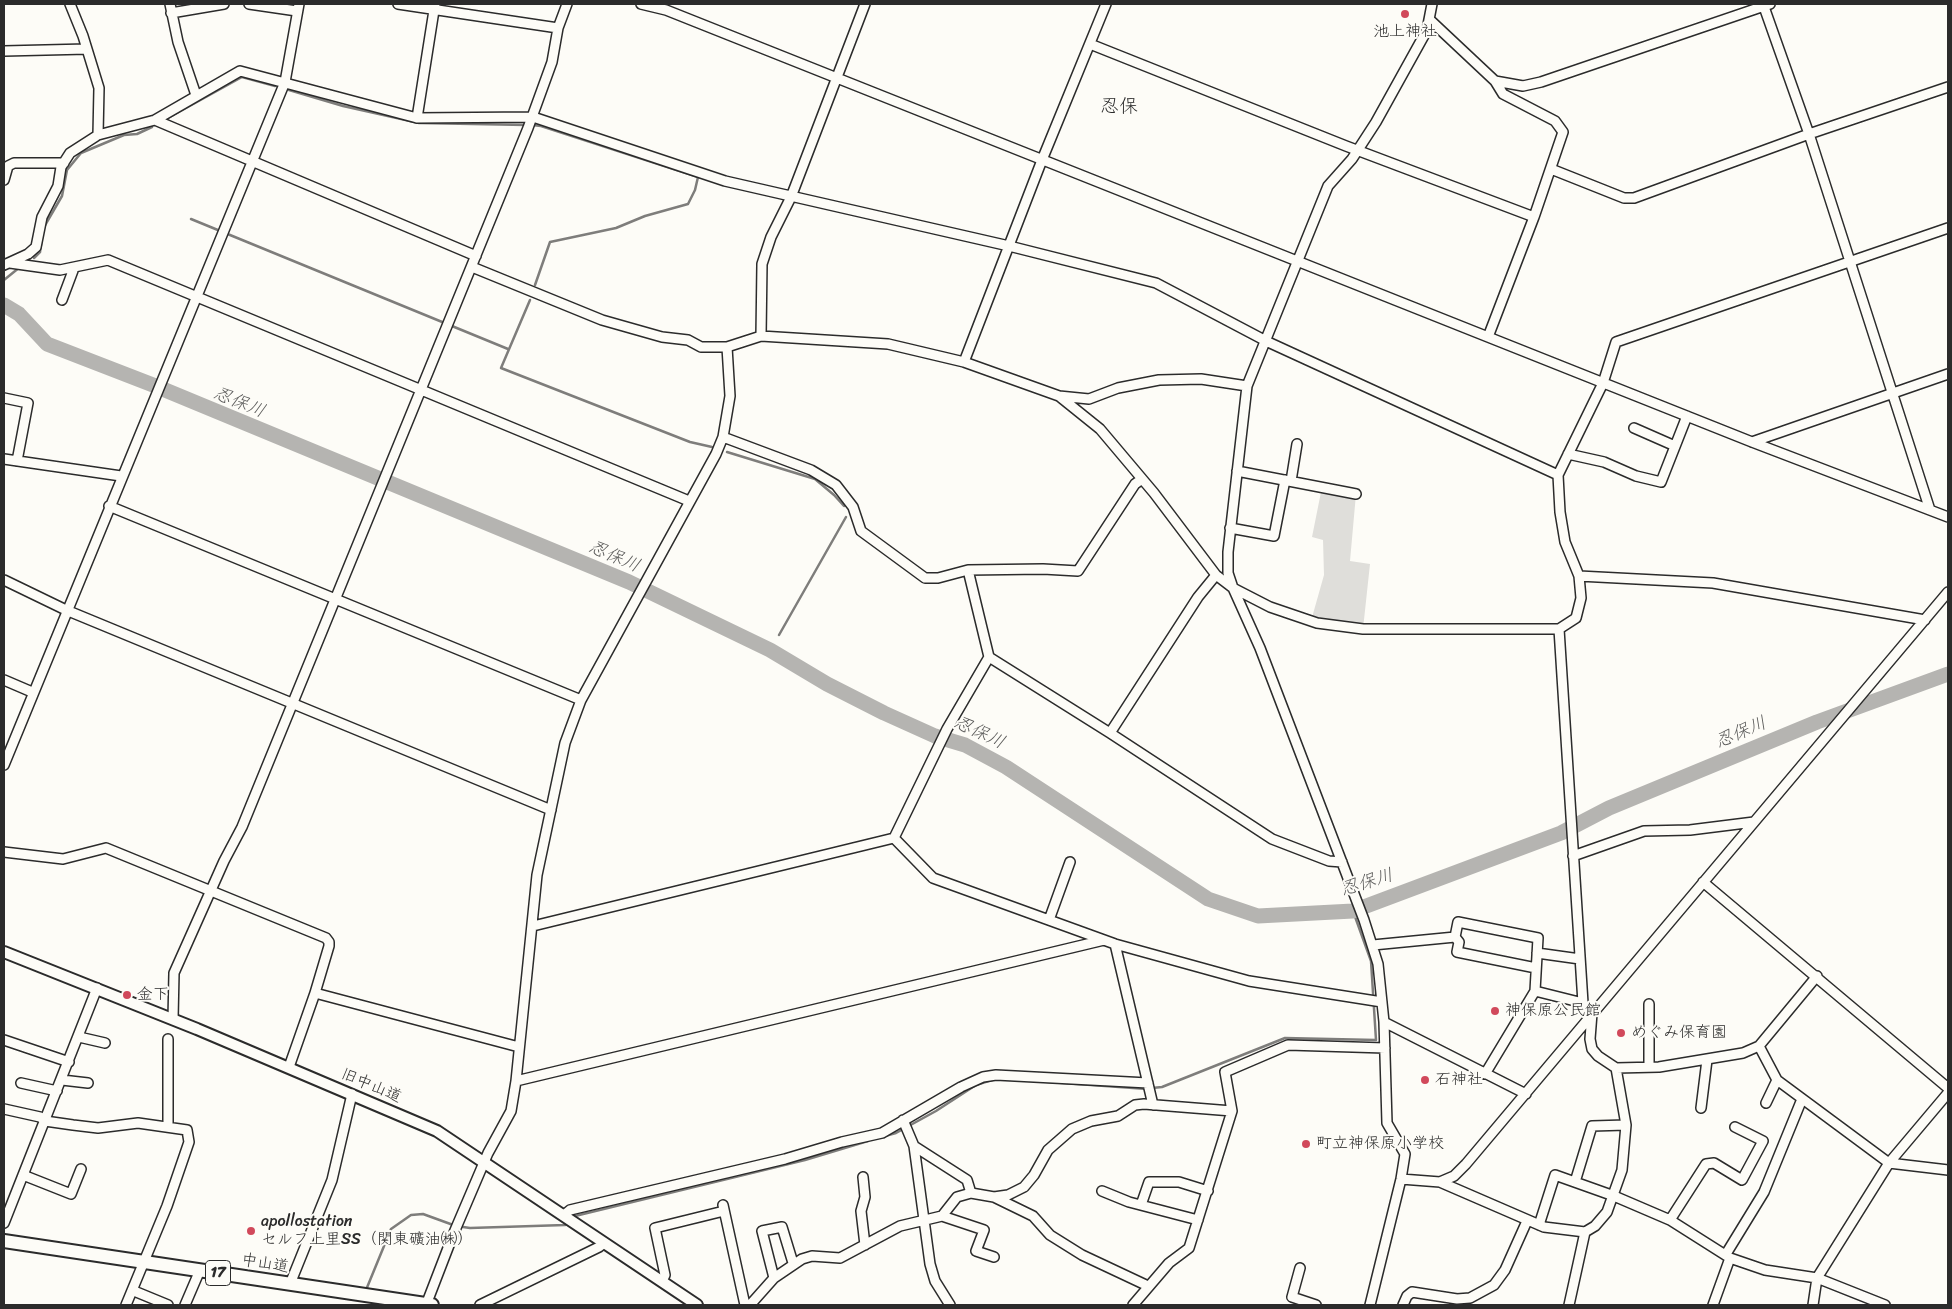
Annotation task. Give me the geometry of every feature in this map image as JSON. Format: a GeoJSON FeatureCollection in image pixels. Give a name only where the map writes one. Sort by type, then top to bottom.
{"type":"FeatureCollection","features":[{"type":"Feature","properties":{"kind":"highway","name":"中山道"},"geometry":{"type":"LineString","coordinates":[[4,1241],[428,1305]]}},
{"type":"Feature","properties":{"kind":"main road","name":"旧中山道"},"geometry":{"type":"LineString","coordinates":[[4,952],[289,1067],[437,1131],[697,1305]]}},
{"type":"Feature","properties":{"kind":"street"},"geometry":{"type":"LineString","coordinates":[[70,4],[99,88],[98,135]]}},
{"type":"Feature","properties":{"kind":"street"},"geometry":{"type":"LineString","coordinates":[[196,95],[178,42],[171,8],[224,4]]}},
{"type":"Feature","properties":{"kind":"street"},"geometry":{"type":"LineString","coordinates":[[4,765],[32,692],[164,376],[250,162],[285,82],[298,8],[249,4]]}},
{"type":"Feature","properties":{"kind":"street"},"geometry":{"type":"LineString","coordinates":[[398,4],[434,7],[558,28]]}},
{"type":"Feature","properties":{"kind":"street"},"geometry":{"type":"LineString","coordinates":[[172,1019],[174,974],[242,826],[533,118],[552,62],[558,28],[567,4]]}},
{"type":"Feature","properties":{"kind":"street"},"geometry":{"type":"LineString","coordinates":[[642,4],[666,10],[1752,442],[1948,517]]}},
{"type":"Feature","properties":{"kind":"street"},"geometry":{"type":"LineString","coordinates":[[761,336],[762,264],[771,237],[790,197],[865,4]]}},
{"type":"Feature","properties":{"kind":"street"},"geometry":{"type":"LineString","coordinates":[[964,362],[1042,160],[1106,4]]}},
{"type":"Feature","properties":{"kind":"street"},"geometry":{"type":"LineString","coordinates":[[1370,1305],[1401,1179],[1405,1154],[1387,1123],[1384,1022],[1378,964],[1364,920],[1260,648],[1233,588],[1228,567],[1230,528],[1247,386],[1265,340],[1282,304],[1297,261],[1328,186],[1359,149],[1430,20],[1432,4]]}},
{"type":"Feature","properties":{"kind":"street"},"geometry":{"type":"LineString","coordinates":[[1495,81],[1523,86],[1541,82],[1766,4],[1930,510]]}},
{"type":"Feature","properties":{"kind":"street"},"geometry":{"type":"LineString","coordinates":[[417,118],[434,7]]}},
{"type":"Feature","properties":{"kind":"street"},"geometry":{"type":"LineString","coordinates":[[1430,20],[1495,81],[1503,94],[1555,121],[1563,132],[1534,217],[1488,337]]}},
{"type":"Feature","properties":{"kind":"street"},"geometry":{"type":"LineString","coordinates":[[1090,44],[1534,217]]}},
{"type":"Feature","properties":{"kind":"street"},"geometry":{"type":"LineString","coordinates":[[4,51],[87,49]]}},
{"type":"Feature","properties":{"kind":"street"},"geometry":{"type":"LineString","coordinates":[[7,264],[28,254],[36,247],[42,217],[58,186],[61,167],[70,153],[98,135],[156,120],[240,71],[417,118],[533,118],[726,181],[1008,246],[1156,283],[1265,340],[1558,475]]}},
{"type":"Feature","properties":{"kind":"street"},"geometry":{"type":"LineString","coordinates":[[1551,169],[1624,198],[1634,198],[1809,134],[1948,87]]}},
{"type":"Feature","properties":{"kind":"street"},"geometry":{"type":"LineString","coordinates":[[156,120],[250,162],[476,256]]}},
{"type":"Feature","properties":{"kind":"street"},"geometry":{"type":"LineString","coordinates":[[4,180],[8,166],[14,163],[64,162]]}},
{"type":"Feature","properties":{"kind":"street"},"geometry":{"type":"LineString","coordinates":[[1059,396],[1100,429],[1142,479],[1216,575],[1233,588],[1270,608],[1294,616],[1347,627],[1559,629],[1576,618],[1581,598],[1579,576],[1565,542],[1560,512],[1558,475],[1603,383],[1616,342],[1948,228]]}},
{"type":"Feature","properties":{"kind":"street"},"geometry":{"type":"LineString","coordinates":[[7,264],[60,270],[108,260],[689,501]]}},
{"type":"Feature","properties":{"kind":"street"},"geometry":{"type":"LineString","coordinates":[[472,267],[602,320],[662,337],[688,340],[701,347],[727,347],[761,336],[888,344],[964,362],[1059,396],[1089,398],[1118,388],[1159,380],[1202,379],[1247,386]]}},
{"type":"Feature","properties":{"kind":"street"},"geometry":{"type":"LineString","coordinates":[[62,300],[74,268]]}},
{"type":"Feature","properties":{"kind":"street"},"geometry":{"type":"LineString","coordinates":[[428,1305],[453,1235],[486,1163],[488,1154],[510,1111],[516,1080],[537,875],[565,743],[581,700],[716,454],[723,437],[730,396],[727,347]]}},
{"type":"Feature","properties":{"kind":"street"},"geometry":{"type":"LineString","coordinates":[[1752,442],[1948,374]]}},
{"type":"Feature","properties":{"kind":"street"},"geometry":{"type":"LineString","coordinates":[[4,398],[28,403],[16,461]]}},
{"type":"Feature","properties":{"kind":"street"},"geometry":{"type":"LineString","coordinates":[[1568,454],[1604,462],[1636,476],[1660,482],[1687,416]]}},
{"type":"Feature","properties":{"kind":"street"},"geometry":{"type":"LineString","coordinates":[[1634,428],[1675,446]]}},
{"type":"Feature","properties":{"kind":"street"},"geometry":{"type":"LineString","coordinates":[[723,437],[811,470],[836,485],[853,506],[862,531],[925,578],[938,578],[968,570],[1043,569],[1078,571],[1135,484],[1142,479]]}},
{"type":"Feature","properties":{"kind":"street"},"geometry":{"type":"LineString","coordinates":[[1230,528],[1274,536],[1297,444]]}},
{"type":"Feature","properties":{"kind":"street"},"geometry":{"type":"LineString","coordinates":[[4,459],[121,476]]}},
{"type":"Feature","properties":{"kind":"street"},"geometry":{"type":"LineString","coordinates":[[1237,471],[1356,494]]}},
{"type":"Feature","properties":{"kind":"street"},"geometry":{"type":"LineString","coordinates":[[109,506],[335,597],[581,700]]}},
{"type":"Feature","properties":{"kind":"street"},"geometry":{"type":"LineString","coordinates":[[968,570],[990,657],[1272,839],[1329,861],[1342,862]]}},
{"type":"Feature","properties":{"kind":"street"},"geometry":{"type":"LineString","coordinates":[[1110,733],[1198,597],[1216,575]]}},
{"type":"Feature","properties":{"kind":"street"},"geometry":{"type":"LineString","coordinates":[[1579,576],[1713,583],[1925,620]]}},
{"type":"Feature","properties":{"kind":"street"},"geometry":{"type":"LineString","coordinates":[[4,580],[66,610],[551,810]]}},
{"type":"Feature","properties":{"kind":"street"},"geometry":{"type":"LineString","coordinates":[[1440,1182],[1454,1176],[1466,1164],[1703,882],[1833,731],[1948,592]]}},
{"type":"Feature","properties":{"kind":"street"},"geometry":{"type":"LineString","coordinates":[[1559,629],[1583,1003]]}},
{"type":"Feature","properties":{"kind":"street"},"geometry":{"type":"LineString","coordinates":[[894,838],[939,744],[990,657]]}},
{"type":"Feature","properties":{"kind":"street"},"geometry":{"type":"LineString","coordinates":[[4,680],[32,692]]}},
{"type":"Feature","properties":{"kind":"street"},"geometry":{"type":"LineString","coordinates":[[1573,856],[1644,831],[1690,830],[1754,822]]}},
{"type":"Feature","properties":{"kind":"street"},"geometry":{"type":"LineString","coordinates":[[894,838],[933,878],[1104,940],[1249,980],[1382,1002]]}},
{"type":"Feature","properties":{"kind":"street"},"geometry":{"type":"LineString","coordinates":[[533,926],[894,838]]}},
{"type":"Feature","properties":{"kind":"street"},"geometry":{"type":"LineString","coordinates":[[4,852],[63,859],[106,848],[326,938],[330,942],[329,946],[289,1067]]}},
{"type":"Feature","properties":{"kind":"street"},"geometry":{"type":"LineString","coordinates":[[1049,920],[1070,862]]}},
{"type":"Feature","properties":{"kind":"street"},"geometry":{"type":"LineString","coordinates":[[1703,882],[1948,1088]]}},
{"type":"Feature","properties":{"kind":"street"},"geometry":{"type":"LineString","coordinates":[[1485,1074],[1534,991],[1536,968],[1538,938],[1458,922],[1455,937],[1459,942],[1458,952],[1536,968]]}},
{"type":"Feature","properties":{"kind":"street"},"geometry":{"type":"LineString","coordinates":[[1373,945],[1455,937]]}},
{"type":"Feature","properties":{"kind":"street"},"geometry":{"type":"LineString","coordinates":[[516,1080],[1104,940]]}},
{"type":"Feature","properties":{"kind":"street"},"geometry":{"type":"LineString","coordinates":[[1116,944],[1153,1105]]}},
{"type":"Feature","properties":{"kind":"street"},"geometry":{"type":"LineString","coordinates":[[1537,953],[1580,959]]}},
{"type":"Feature","properties":{"kind":"street"},"geometry":{"type":"LineString","coordinates":[[1534,991],[1583,1003],[1592,1013],[1590,1039],[1592,1049],[1598,1056],[1616,1068],[1649,1067],[1707,1060],[1743,1053],[1759,1046],[1817,976]]}},
{"type":"Feature","properties":{"kind":"street"},"geometry":{"type":"LineString","coordinates":[[4,1222],[79,1038],[97,988]]}},
{"type":"Feature","properties":{"kind":"street"},"geometry":{"type":"LineString","coordinates":[[315,993],[519,1047]]}},
{"type":"Feature","properties":{"kind":"street"},"geometry":{"type":"LineString","coordinates":[[1649,1004],[1649,1067]]}},
{"type":"Feature","properties":{"kind":"street"},"geometry":{"type":"LineString","coordinates":[[1384,1022],[1526,1094]]}},
{"type":"Feature","properties":{"kind":"street"},"geometry":{"type":"LineString","coordinates":[[79,1038],[105,1043]]}},
{"type":"Feature","properties":{"kind":"street"},"geometry":{"type":"LineString","coordinates":[[4,1040],[69,1062]]}},
{"type":"Feature","properties":{"kind":"street"},"geometry":{"type":"LineString","coordinates":[[168,1040],[168,1126]]}},
{"type":"Feature","properties":{"kind":"street"},"geometry":{"type":"LineString","coordinates":[[1133,1305],[1169,1263],[1188,1248],[1208,1191],[1232,1111],[1225,1072],[1288,1045],[1385,1048]]}},
{"type":"Feature","properties":{"kind":"street"},"geometry":{"type":"LineString","coordinates":[[1759,1046],[1777,1080],[1889,1163],[1948,1170]]}},
{"type":"Feature","properties":{"kind":"street"},"geometry":{"type":"LineString","coordinates":[[1702,1108],[1707,1060]]}},
{"type":"Feature","properties":{"kind":"street"},"geometry":{"type":"LineString","coordinates":[[1401,1179],[1440,1182],[1527,1221],[1556,1230],[1585,1232],[1595,1226],[1607,1212],[1622,1170],[1626,1125],[1616,1068]]}},
{"type":"Feature","properties":{"kind":"street"},"geometry":{"type":"LineString","coordinates":[[568,1218],[570,1210],[785,1159],[842,1142],[882,1133],[961,1087],[982,1077],[996,1075],[1148,1083]]}},
{"type":"Feature","properties":{"kind":"street"},"geometry":{"type":"LineString","coordinates":[[62,1080],[88,1084]]}},
{"type":"Feature","properties":{"kind":"street"},"geometry":{"type":"LineString","coordinates":[[1766,1103],[1777,1080]]}},
{"type":"Feature","properties":{"kind":"street"},"geometry":{"type":"LineString","coordinates":[[21,1083],[57,1091]]}},
{"type":"Feature","properties":{"kind":"street"},"geometry":{"type":"LineString","coordinates":[[1813,1305],[1818,1278],[1889,1163],[1948,1092]]}},
{"type":"Feature","properties":{"kind":"street"},"geometry":{"type":"LineString","coordinates":[[290,1284],[332,1180],[352,1094]]}},
{"type":"Feature","properties":{"kind":"street"},"geometry":{"type":"LineString","coordinates":[[1713,1305],[1728,1256],[1764,1192],[1802,1099]]}},
{"type":"Feature","properties":{"kind":"street"},"geometry":{"type":"LineString","coordinates":[[994,1197],[1008,1195],[1024,1188],[1034,1176],[1048,1150],[1072,1129],[1091,1121],[1118,1116],[1135,1105],[1232,1111]]}},
{"type":"Feature","properties":{"kind":"street"},"geometry":{"type":"LineString","coordinates":[[4,1109],[45,1121],[98,1128],[138,1123],[187,1130],[188,1142],[168,1206],[134,1291],[126,1305]]}},
{"type":"Feature","properties":{"kind":"street"},"geometry":{"type":"LineString","coordinates":[[903,1120],[914,1146],[930,1264],[935,1281],[950,1305]]}},
{"type":"Feature","properties":{"kind":"street"},"geometry":{"type":"LineString","coordinates":[[1575,1182],[1592,1126],[1626,1125]]}},
{"type":"Feature","properties":{"kind":"street"},"geometry":{"type":"LineString","coordinates":[[1670,1220],[1706,1164],[1714,1163],[1742,1180],[1763,1141],[1735,1127]]}},
{"type":"Feature","properties":{"kind":"street"},"geometry":{"type":"LineString","coordinates":[[914,1146],[967,1180],[971,1193]]}},
{"type":"Feature","properties":{"kind":"street"},"geometry":{"type":"LineString","coordinates":[[23,1175],[71,1194],[80,1169]]}},
{"type":"Feature","properties":{"kind":"street"},"geometry":{"type":"LineString","coordinates":[[1539,1225],[1556,1175],[1614,1196],[1670,1220],[1728,1256],[1765,1270],[1818,1278],[1885,1305]]}},
{"type":"Feature","properties":{"kind":"street"},"geometry":{"type":"LineString","coordinates":[[863,1177],[866,1197],[861,1211],[865,1245]]}},
{"type":"Feature","properties":{"kind":"street"},"geometry":{"type":"LineString","coordinates":[[1142,1205],[1148,1182],[1179,1182],[1208,1191]]}},
{"type":"Feature","properties":{"kind":"street"},"geometry":{"type":"LineString","coordinates":[[1102,1191],[1142,1205],[1198,1220]]}},
{"type":"Feature","properties":{"kind":"street"},"geometry":{"type":"LineString","coordinates":[[942,1216],[957,1197],[971,1193],[994,1197],[1032,1216],[1050,1235],[1082,1255],[1148,1286]]}},
{"type":"Feature","properties":{"kind":"street"},"geometry":{"type":"LineString","coordinates":[[662,1281],[665,1274],[655,1228],[723,1208],[745,1305]]}},
{"type":"Feature","properties":{"kind":"street"},"geometry":{"type":"LineString","coordinates":[[750,1305],[774,1278],[793,1263],[812,1256],[840,1258],[900,1226],[942,1216],[984,1230],[976,1251],[994,1256]]}},
{"type":"Feature","properties":{"kind":"street"},"geometry":{"type":"LineString","coordinates":[[1403,1305],[1406,1296],[1412,1292],[1468,1302],[1494,1285],[1501,1278],[1527,1221]]}},
{"type":"Feature","properties":{"kind":"street"},"geometry":{"type":"LineString","coordinates":[[774,1278],[762,1231],[782,1227],[793,1263]]}},
{"type":"Feature","properties":{"kind":"street"},"geometry":{"type":"LineString","coordinates":[[1569,1305],[1585,1232]]}},
{"type":"Feature","properties":{"kind":"street"},"geometry":{"type":"LineString","coordinates":[[480,1305],[599,1247],[604,1242]]}},
{"type":"Feature","properties":{"kind":"street"},"geometry":{"type":"LineString","coordinates":[[1300,1268],[1292,1297],[1316,1305]]}},
{"type":"Feature","properties":{"kind":"street"},"geometry":{"type":"LineString","coordinates":[[185,1305],[200,1270]]}},
{"type":"Feature","properties":{"kind":"street"},"geometry":{"type":"LineString","coordinates":[[134,1291],[168,1305]]}},
{"type":"Feature","properties":{"kind":"shaded area"},"geometry":{"type":"Polygon","coordinates":[[[1322,487],[1356,494],[1350,561],[1370,564],[1363,629],[1311,621],[1324,575],[1323,540],[1312,537],[1322,487]]]}},
{"type":"Feature","properties":{"kind":"waterway"},"geometry":{"type":"LineString","coordinates":[[168,118],[242,77],[275,86]]}},
{"type":"Feature","properties":{"kind":"waterway"},"geometry":{"type":"LineString","coordinates":[[289,90],[343,106],[419,123],[526,125]]}},
{"type":"Feature","properties":{"kind":"waterway"},"geometry":{"type":"LineString","coordinates":[[532,125],[541,126],[698,177],[695,190],[688,204],[645,216],[616,228],[550,242],[535,285]]}},
{"type":"Feature","properties":{"kind":"waterway"},"geometry":{"type":"LineString","coordinates":[[44,227],[62,196],[67,170],[81,153],[124,135],[137,134],[152,127]]}},
{"type":"Feature","properties":{"kind":"waterway"},"geometry":{"type":"LineString","coordinates":[[191,219],[508,349]]}},
{"type":"Feature","properties":{"kind":"waterway"},"geometry":{"type":"LineString","coordinates":[[34,258],[40,252],[42,237]]}},
{"type":"Feature","properties":{"kind":"waterway"},"geometry":{"type":"LineString","coordinates":[[4,280],[20,267]]}},
{"type":"Feature","properties":{"kind":"waterway"},"geometry":{"type":"LineString","coordinates":[[530,300],[501,368],[690,442],[712,447]]}},
{"type":"Feature","properties":{"kind":"waterway","name":"忍保川"},"geometry":{"type":"LineString","coordinates":[[4,305],[19,314],[47,344],[153,385],[629,582],[770,650],[827,684],[884,713],[935,736],[965,745],[1006,767],[1208,899],[1258,916],[1353,911],[1561,833],[1609,808],[1817,722],[1948,674]]}},
{"type":"Feature","properties":{"kind":"waterway"},"geometry":{"type":"LineString","coordinates":[[727,452],[815,479],[844,506]]}},
{"type":"Feature","properties":{"kind":"waterway"},"geometry":{"type":"LineString","coordinates":[[779,635],[846,517]]}},
{"type":"Feature","properties":{"kind":"waterway"},"geometry":{"type":"LineString","coordinates":[[1152,1088],[1162,1087],[1285,1038],[1376,1040],[1371,961],[1353,911]]}},
{"type":"Feature","properties":{"kind":"waterway"},"geometry":{"type":"LineString","coordinates":[[885,1136],[896,1133],[936,1111],[976,1085],[995,1079]]}},
{"type":"Feature","properties":{"kind":"waterway"},"geometry":{"type":"LineString","coordinates":[[1035,1081],[1147,1089]]}},
{"type":"Feature","properties":{"kind":"waterway"},"geometry":{"type":"LineString","coordinates":[[571,1219],[575,1216],[805,1160],[868,1141]]}},
{"type":"Feature","properties":{"kind":"waterway"},"geometry":{"type":"LineString","coordinates":[[366,1290],[391,1229],[411,1215],[423,1214],[456,1226],[470,1228],[565,1225],[567,1223]]}},
{"type":"Feature","properties":{"kind":"place","name":"池上神社"},"geometry":{"type":"Point","coordinates":[1405,14]}},
{"type":"Feature","properties":{"kind":"place","name":"金下"},"geometry":{"type":"Point","coordinates":[127,995]}},
{"type":"Feature","properties":{"kind":"place","name":"神保原公民館"},"geometry":{"type":"Point","coordinates":[1495,1011]}},
{"type":"Feature","properties":{"kind":"place","name":"めぐみ保育園"},"geometry":{"type":"Point","coordinates":[1621,1033]}},
{"type":"Feature","properties":{"kind":"place","name":"石神社"},"geometry":{"type":"Point","coordinates":[1425,1080]}},
{"type":"Feature","properties":{"kind":"place","name":"町立神保原小学校"},"geometry":{"type":"Point","coordinates":[1306,1144]}},
{"type":"Feature","properties":{"kind":"place","name":"apollostation セルフ上里SS（関東礦油㈱）"},"geometry":{"type":"Point","coordinates":[251,1231]}},
{"type":"Feature","properties":{"kind":"district","name":"忍保"},"geometry":{"type":"Point","coordinates":[1119,107]}}]}
